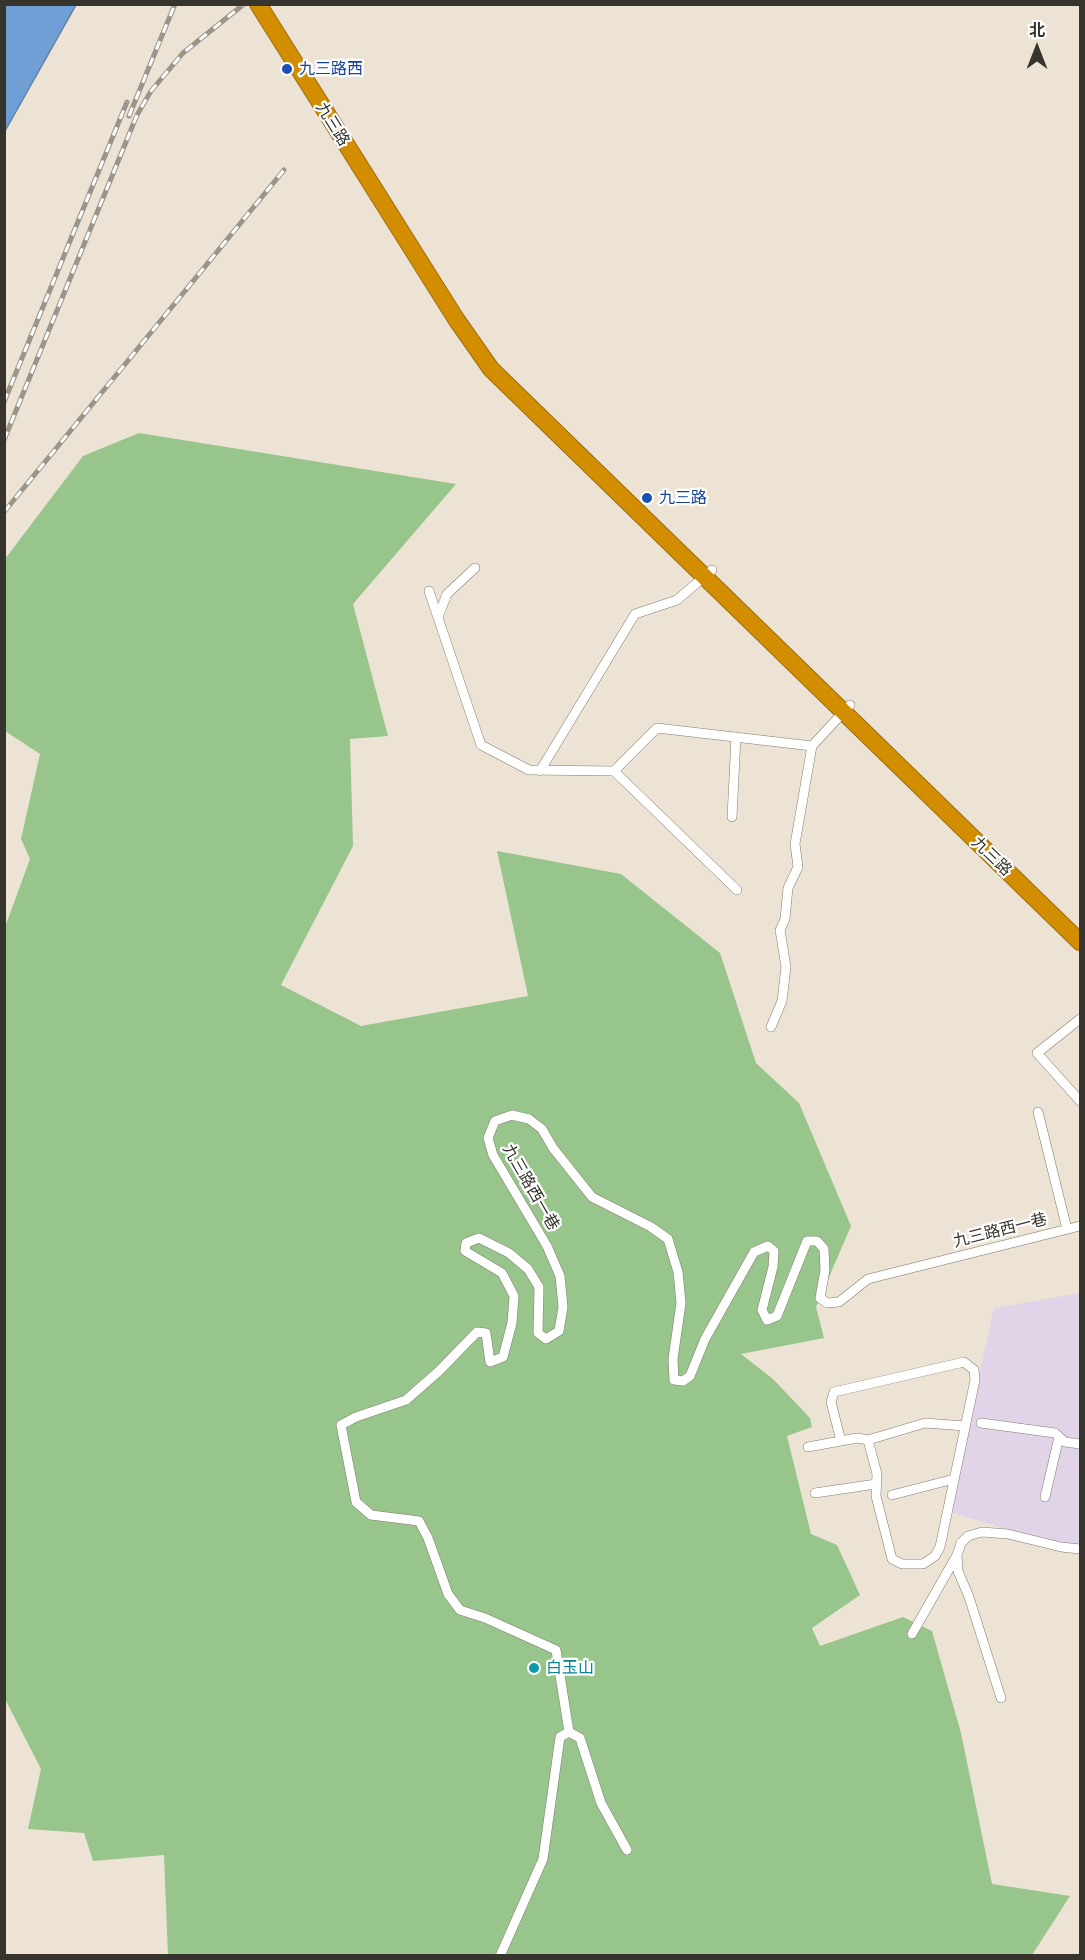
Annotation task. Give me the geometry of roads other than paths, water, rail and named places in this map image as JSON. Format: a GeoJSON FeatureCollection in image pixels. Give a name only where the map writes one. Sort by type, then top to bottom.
{"type":"FeatureCollection","features":[{"type":"Feature","properties":{"kind":"highway","name":"九三路"},"geometry":{"type":"LineString","coordinates":[[258,4],[456,320],[485,361],[505,384],[708,573]]}},
{"type":"Feature","properties":{"kind":"highway","name":"九三路"},"geometry":{"type":"LineString","coordinates":[[270,4],[487,346],[512,375],[708,573],[1080,929]]}},
{"type":"Feature","properties":{"kind":"highway","name":"九三路"},"geometry":{"type":"LineString","coordinates":[[847,708],[1080,942]]}},
{"type":"Feature","properties":{"kind":"street"},"geometry":{"type":"LineString","coordinates":[[438,617],[447,594],[475,568]]}},
{"type":"Feature","properties":{"kind":"street"},"geometry":{"type":"LineString","coordinates":[[540,771],[634,614],[677,600],[708,573]]}},
{"type":"Feature","properties":{"kind":"street"},"geometry":{"type":"LineString","coordinates":[[429,591],[481,745],[529,770],[614,771],[737,890]]}},
{"type":"Feature","properties":{"kind":"street"},"geometry":{"type":"LineString","coordinates":[[771,1027],[782,1001],[786,967],[780,930],[785,919],[788,888],[798,867],[795,844],[812,746],[847,708]]}},
{"type":"Feature","properties":{"kind":"street"},"geometry":{"type":"LineString","coordinates":[[614,771],[657,728],[812,746]]}},
{"type":"Feature","properties":{"kind":"street"},"geometry":{"type":"LineString","coordinates":[[732,817],[736,737]]}},
{"type":"Feature","properties":{"kind":"street"},"geometry":{"type":"LineString","coordinates":[[1080,1019],[1037,1053],[1080,1101]]}},
{"type":"Feature","properties":{"kind":"street"},"geometry":{"type":"LineString","coordinates":[[1038,1112],[1067,1229]]}},
{"type":"Feature","properties":{"kind":"street","name":"九三路西一巷"},"geometry":{"type":"LineString","coordinates":[[569,1732],[556,1650],[485,1618],[460,1610],[448,1594],[428,1538],[419,1521],[371,1515],[356,1502],[341,1425],[356,1417],[405,1400],[439,1371],[477,1332],[486,1333],[490,1362],[504,1357],[512,1323],[514,1296],[502,1273],[465,1251],[466,1243],[479,1238],[509,1253],[528,1269],[540,1287],[538,1333],[546,1339],[559,1331],[563,1307],[560,1276],[547,1246],[493,1155],[488,1138],[495,1121],[512,1115],[529,1119],[542,1129],[553,1148],[592,1197],[651,1227],[668,1239],[678,1272],[681,1303],[674,1359],[674,1380],[683,1381],[690,1376],[705,1338],[754,1252],[768,1246],[774,1251],[773,1268],[762,1310],[767,1320],[777,1317],[807,1241],[817,1241],[824,1249],[825,1270],[820,1298],[827,1303],[839,1302],[868,1279],[1080,1226]]}},
{"type":"Feature","properties":{"kind":"street"},"geometry":{"type":"LineString","coordinates":[[841,1441],[831,1402],[834,1392],[964,1362],[974,1370],[975,1380],[940,1547],[935,1556],[923,1564],[912,1565],[892,1559],[876,1496],[877,1474],[868,1440]]}},
{"type":"Feature","properties":{"kind":"street"},"geometry":{"type":"LineString","coordinates":[[808,1447],[857,1438],[868,1440],[925,1423],[965,1426]]}},
{"type":"Feature","properties":{"kind":"street"},"geometry":{"type":"LineString","coordinates":[[981,1423],[1054,1433],[1065,1442],[1080,1444]]}},
{"type":"Feature","properties":{"kind":"street"},"geometry":{"type":"LineString","coordinates":[[1045,1497],[1059,1437]]}},
{"type":"Feature","properties":{"kind":"street"},"geometry":{"type":"LineString","coordinates":[[892,1495],[954,1479]]}},
{"type":"Feature","properties":{"kind":"street"},"geometry":{"type":"LineString","coordinates":[[815,1493],[876,1484]]}},
{"type":"Feature","properties":{"kind":"street"},"geometry":{"type":"LineString","coordinates":[[912,1634],[957,1555],[961,1542],[968,1536],[982,1532],[1008,1534],[1061,1547],[1080,1549]]}},
{"type":"Feature","properties":{"kind":"street"},"geometry":{"type":"LineString","coordinates":[[957,1555],[958,1571],[969,1597],[1000,1698]]}},
{"type":"Feature","properties":{"kind":"street"},"geometry":{"type":"LineString","coordinates":[[935,1556],[950,1568]]}},
{"type":"Feature","properties":{"kind":"street"},"geometry":{"type":"LineString","coordinates":[[500,1956],[543,1859],[560,1737],[569,1732],[580,1738],[601,1803],[627,1850]]}},
{"type":"Feature","properties":{"kind":"water"},"geometry":{"type":"Polygon","coordinates":[[[4,5],[76,5],[5,131],[4,5]]]}},
{"type":"Feature","properties":{"kind":"railway"},"geometry":{"type":"LineString","coordinates":[[129,116],[175,4]]}},
{"type":"Feature","properties":{"kind":"railway"},"geometry":{"type":"LineString","coordinates":[[4,440],[137,115],[151,91],[183,53],[244,4]]}},
{"type":"Feature","properties":{"kind":"railway"},"geometry":{"type":"LineString","coordinates":[[4,402],[127,102]]}},
{"type":"Feature","properties":{"kind":"railway"},"geometry":{"type":"LineString","coordinates":[[4,512],[284,170]]}},
{"type":"Feature","properties":{"kind":"place","name":"九三路西"},"geometry":{"type":"Point","coordinates":[287,69]}},
{"type":"Feature","properties":{"kind":"place","name":"九三路"},"geometry":{"type":"Point","coordinates":[647,498]}},
{"type":"Feature","properties":{"kind":"place","name":"白玉山"},"geometry":{"type":"Point","coordinates":[534,1668]}}]}
